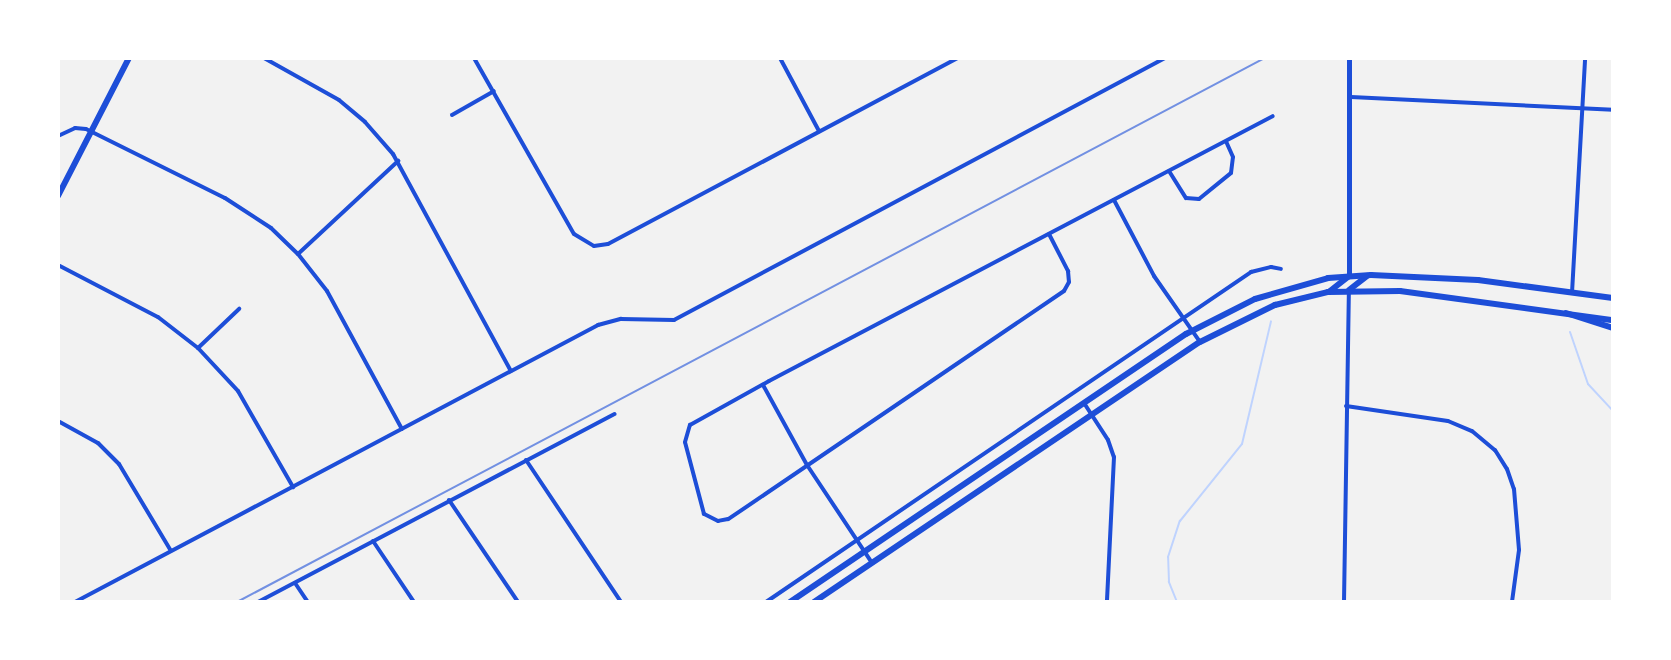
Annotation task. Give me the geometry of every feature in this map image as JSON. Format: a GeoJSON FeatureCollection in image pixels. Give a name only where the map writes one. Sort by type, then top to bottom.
{"type":"FeatureCollection","features":[{"type":"Feature","properties":{"kind":"main road"},"geometry":{"type":"LineString","coordinates":[[58,196],[129,58]]}},
{"type":"Feature","properties":{"kind":"main road"},"geometry":{"type":"LineString","coordinates":[[1349,290],[1371,275]]}},
{"type":"Feature","properties":{"kind":"main road"},"geometry":{"type":"LineString","coordinates":[[790,602],[1193,330],[1255,299],[1328,278],[1371,275],[1478,280],[1613,298]]}},
{"type":"Feature","properties":{"kind":"main road"},"geometry":{"type":"LineString","coordinates":[[1349,276],[1355,284],[1372,290]]}},
{"type":"Feature","properties":{"kind":"main road"},"geometry":{"type":"LineString","coordinates":[[1328,292],[1349,276]]}},
{"type":"Feature","properties":{"kind":"main road"},"geometry":{"type":"LineString","coordinates":[[1328,278],[1349,290]]}},
{"type":"Feature","properties":{"kind":"main road"},"geometry":{"type":"LineString","coordinates":[[814,602],[1200,342],[1275,305],[1328,292],[1372,290],[1430,293],[1613,320]]}},
{"type":"Feature","properties":{"kind":"main road"},"geometry":{"type":"LineString","coordinates":[[1566,313],[1613,328]]}},
{"type":"Feature","properties":{"kind":"street"},"geometry":{"type":"LineString","coordinates":[[264,58],[339,100],[365,122],[398,161],[511,371]]}},
{"type":"Feature","properties":{"kind":"street"},"geometry":{"type":"LineString","coordinates":[[474,58],[574,234],[594,246],[619,238],[958,58]]}},
{"type":"Feature","properties":{"kind":"street"},"geometry":{"type":"LineString","coordinates":[[780,58],[819,131]]}},
{"type":"Feature","properties":{"kind":"street"},"geometry":{"type":"LineString","coordinates":[[75,602],[608,321],[674,320],[1165,58]]}},
{"type":"Feature","properties":{"kind":"street"},"geometry":{"type":"LineString","coordinates":[[1349,58],[1349,276]]}},
{"type":"Feature","properties":{"kind":"street"},"geometry":{"type":"LineString","coordinates":[[1572,293],[1585,58]]}},
{"type":"Feature","properties":{"kind":"street"},"geometry":{"type":"LineString","coordinates":[[452,115],[494,91]]}},
{"type":"Feature","properties":{"kind":"street"},"geometry":{"type":"LineString","coordinates":[[1351,97],[1613,110]]}},
{"type":"Feature","properties":{"kind":"street"},"geometry":{"type":"LineString","coordinates":[[1049,234],[1068,271],[1069,282],[1064,291],[728,519],[718,521],[704,514],[684,438],[690,425],[763,385],[1225,141],[1273,116]]}},
{"type":"Feature","properties":{"kind":"street"},"geometry":{"type":"LineString","coordinates":[[58,136],[75,128],[91,132],[243,209],[298,254],[332,300],[402,429]]}},
{"type":"Feature","properties":{"kind":"street"},"geometry":{"type":"LineString","coordinates":[[1169,171],[1186,198],[1199,199],[1231,173],[1234,163],[1225,141]]}},
{"type":"Feature","properties":{"kind":"street"},"geometry":{"type":"LineString","coordinates":[[298,254],[398,161]]}},
{"type":"Feature","properties":{"kind":"street"},"geometry":{"type":"LineString","coordinates":[[1114,200],[1154,276],[1200,342]]}},
{"type":"Feature","properties":{"kind":"street"},"geometry":{"type":"LineString","coordinates":[[58,265],[158,317],[198,348],[238,391],[293,487]]}},
{"type":"Feature","properties":{"kind":"street"},"geometry":{"type":"LineString","coordinates":[[766,602],[1251,272],[1271,267],[1281,269]]}},
{"type":"Feature","properties":{"kind":"street"},"geometry":{"type":"LineString","coordinates":[[1344,602],[1349,290]]}},
{"type":"Feature","properties":{"kind":"street"},"geometry":{"type":"LineString","coordinates":[[198,348],[239,309]]}},
{"type":"Feature","properties":{"kind":"street"},"geometry":{"type":"LineString","coordinates":[[763,385],[807,465],[872,563]]}},
{"type":"Feature","properties":{"kind":"street"},"geometry":{"type":"LineString","coordinates":[[1084,403],[1114,457],[1107,602]]}},
{"type":"Feature","properties":{"kind":"street"},"geometry":{"type":"LineString","coordinates":[[1346,406],[1448,421],[1472,431],[1495,450],[1507,469],[1514,489],[1519,550],[1512,602]]}},
{"type":"Feature","properties":{"kind":"street"},"geometry":{"type":"LineString","coordinates":[[258,602],[614,414]]}},
{"type":"Feature","properties":{"kind":"street"},"geometry":{"type":"LineString","coordinates":[[58,421],[98,443],[119,464],[171,551]]}},
{"type":"Feature","properties":{"kind":"street"},"geometry":{"type":"LineString","coordinates":[[526,460],[621,602]]}},
{"type":"Feature","properties":{"kind":"street"},"geometry":{"type":"LineString","coordinates":[[449,500],[518,602]]}},
{"type":"Feature","properties":{"kind":"street"},"geometry":{"type":"LineString","coordinates":[[373,541],[414,602]]}},
{"type":"Feature","properties":{"kind":"street"},"geometry":{"type":"LineString","coordinates":[[295,583],[308,602]]}},
{"type":"Feature","properties":{"kind":"waterway"},"geometry":{"type":"LineString","coordinates":[[1177,602],[1169,582],[1168,557],[1180,521],[1242,444],[1271,321]]}},
{"type":"Feature","properties":{"kind":"waterway"},"geometry":{"type":"LineString","coordinates":[[1570,332],[1588,384],[1613,411]]}},
{"type":"Feature","properties":{"kind":"railway"},"geometry":{"type":"LineString","coordinates":[[237,602],[1265,58]]}}]}
